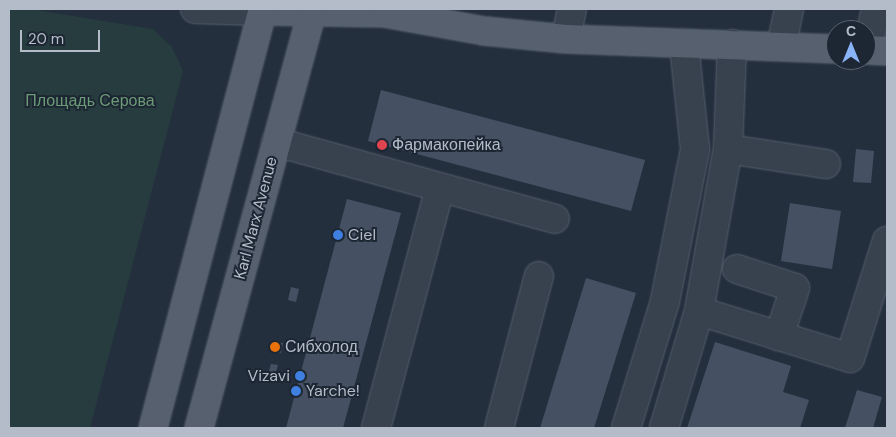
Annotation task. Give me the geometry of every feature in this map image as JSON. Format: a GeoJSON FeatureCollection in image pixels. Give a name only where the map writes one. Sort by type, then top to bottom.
{"type":"FeatureCollection","features":[{"type":"Feature","properties":{"kind":"main road"},"geometry":{"type":"LineString","coordinates":[[153,428],[263,10],[384,13],[484,31],[566,39],[826,49]]}},
{"type":"Feature","properties":{"kind":"main road","name":"Karl Marx Avenue"},"geometry":{"type":"LineString","coordinates":[[199,428],[312,10]]}},
{"type":"Feature","properties":{"kind":"street"},"geometry":{"type":"LineString","coordinates":[[195,9],[263,10]]}},
{"type":"Feature","properties":{"kind":"street"},"geometry":{"type":"LineString","coordinates":[[566,39],[572,9]]}},
{"type":"Feature","properties":{"kind":"street"},"geometry":{"type":"LineString","coordinates":[[781,47],[789,9]]}},
{"type":"Feature","properties":{"kind":"street"},"geometry":{"type":"LineString","coordinates":[[626,428],[665,301],[695,149],[684,44]]}},
{"type":"Feature","properties":{"kind":"street"},"geometry":{"type":"LineString","coordinates":[[664,428],[699,310],[728,149],[732,44]]}},
{"type":"Feature","properties":{"kind":"street"},"geometry":{"type":"LineString","coordinates":[[276,142],[555,219]]}},
{"type":"Feature","properties":{"kind":"street"},"geometry":{"type":"LineString","coordinates":[[728,149],[826,164]]}},
{"type":"Feature","properties":{"kind":"street"},"geometry":{"type":"LineString","coordinates":[[376,428],[440,188]]}},
{"type":"Feature","properties":{"kind":"street"},"geometry":{"type":"LineString","coordinates":[[699,310],[850,358],[887,241]]}},
{"type":"Feature","properties":{"kind":"street"},"geometry":{"type":"LineString","coordinates":[[737,269],[795,288],[779,336]]}},
{"type":"Feature","properties":{"kind":"street"},"geometry":{"type":"LineString","coordinates":[[499,428],[540,276]]}},
{"type":"Feature","properties":{"kind":"green space","name":"Площадь Серова"},"geometry":{"type":"Polygon","coordinates":[[[9,9],[30,9],[153,29],[172,47],[183,71],[90,428],[9,428],[9,9]]]}},
{"type":"Feature","properties":{"kind":"building"},"geometry":{"type":"Polygon","coordinates":[[[381,90],[645,160],[631,211],[368,141],[381,90]]]}},
{"type":"Feature","properties":{"kind":"building"},"geometry":{"type":"Polygon","coordinates":[[[856,149],[874,151],[871,183],[853,182],[856,149]]]}},
{"type":"Feature","properties":{"kind":"building"},"geometry":{"type":"Polygon","coordinates":[[[347,199],[401,213],[343,428],[286,428],[347,199]]]}},
{"type":"Feature","properties":{"kind":"building"},"geometry":{"type":"Polygon","coordinates":[[[790,203],[841,211],[832,269],[781,261],[790,203]]]}},
{"type":"Feature","properties":{"kind":"building"},"geometry":{"type":"Polygon","coordinates":[[[586,278],[636,293],[594,428],[540,428],[586,278]]]}},
{"type":"Feature","properties":{"kind":"building"},"geometry":{"type":"Polygon","coordinates":[[[291,287],[299,289],[296,302],[288,300],[291,287]]]}},
{"type":"Feature","properties":{"kind":"building"},"geometry":{"type":"Polygon","coordinates":[[[276,342],[283,343],[281,353],[274,352],[276,342]]]}},
{"type":"Feature","properties":{"kind":"building"},"geometry":{"type":"Polygon","coordinates":[[[715,342],[791,366],[783,392],[809,400],[800,428],[687,428],[715,342]]]}},
{"type":"Feature","properties":{"kind":"building"},"geometry":{"type":"Polygon","coordinates":[[[271,364],[278,365],[275,376],[268,375],[271,364]]]}},
{"type":"Feature","properties":{"kind":"building"},"geometry":{"type":"Polygon","coordinates":[[[857,390],[882,397],[873,428],[845,428],[857,390]]]}},
{"type":"Feature","properties":{"kind":"place","name":"Фармакопейка"},"geometry":{"type":"Point","coordinates":[382,145]}},
{"type":"Feature","properties":{"kind":"place","name":"Ciel"},"geometry":{"type":"Point","coordinates":[338,235]}},
{"type":"Feature","properties":{"kind":"place","name":"Сибхолод"},"geometry":{"type":"Point","coordinates":[275,347]}},
{"type":"Feature","properties":{"kind":"place","name":"Vizavi"},"geometry":{"type":"Point","coordinates":[300,376]}},
{"type":"Feature","properties":{"kind":"place","name":"Yarche!"},"geometry":{"type":"Point","coordinates":[296,391]}}]}
